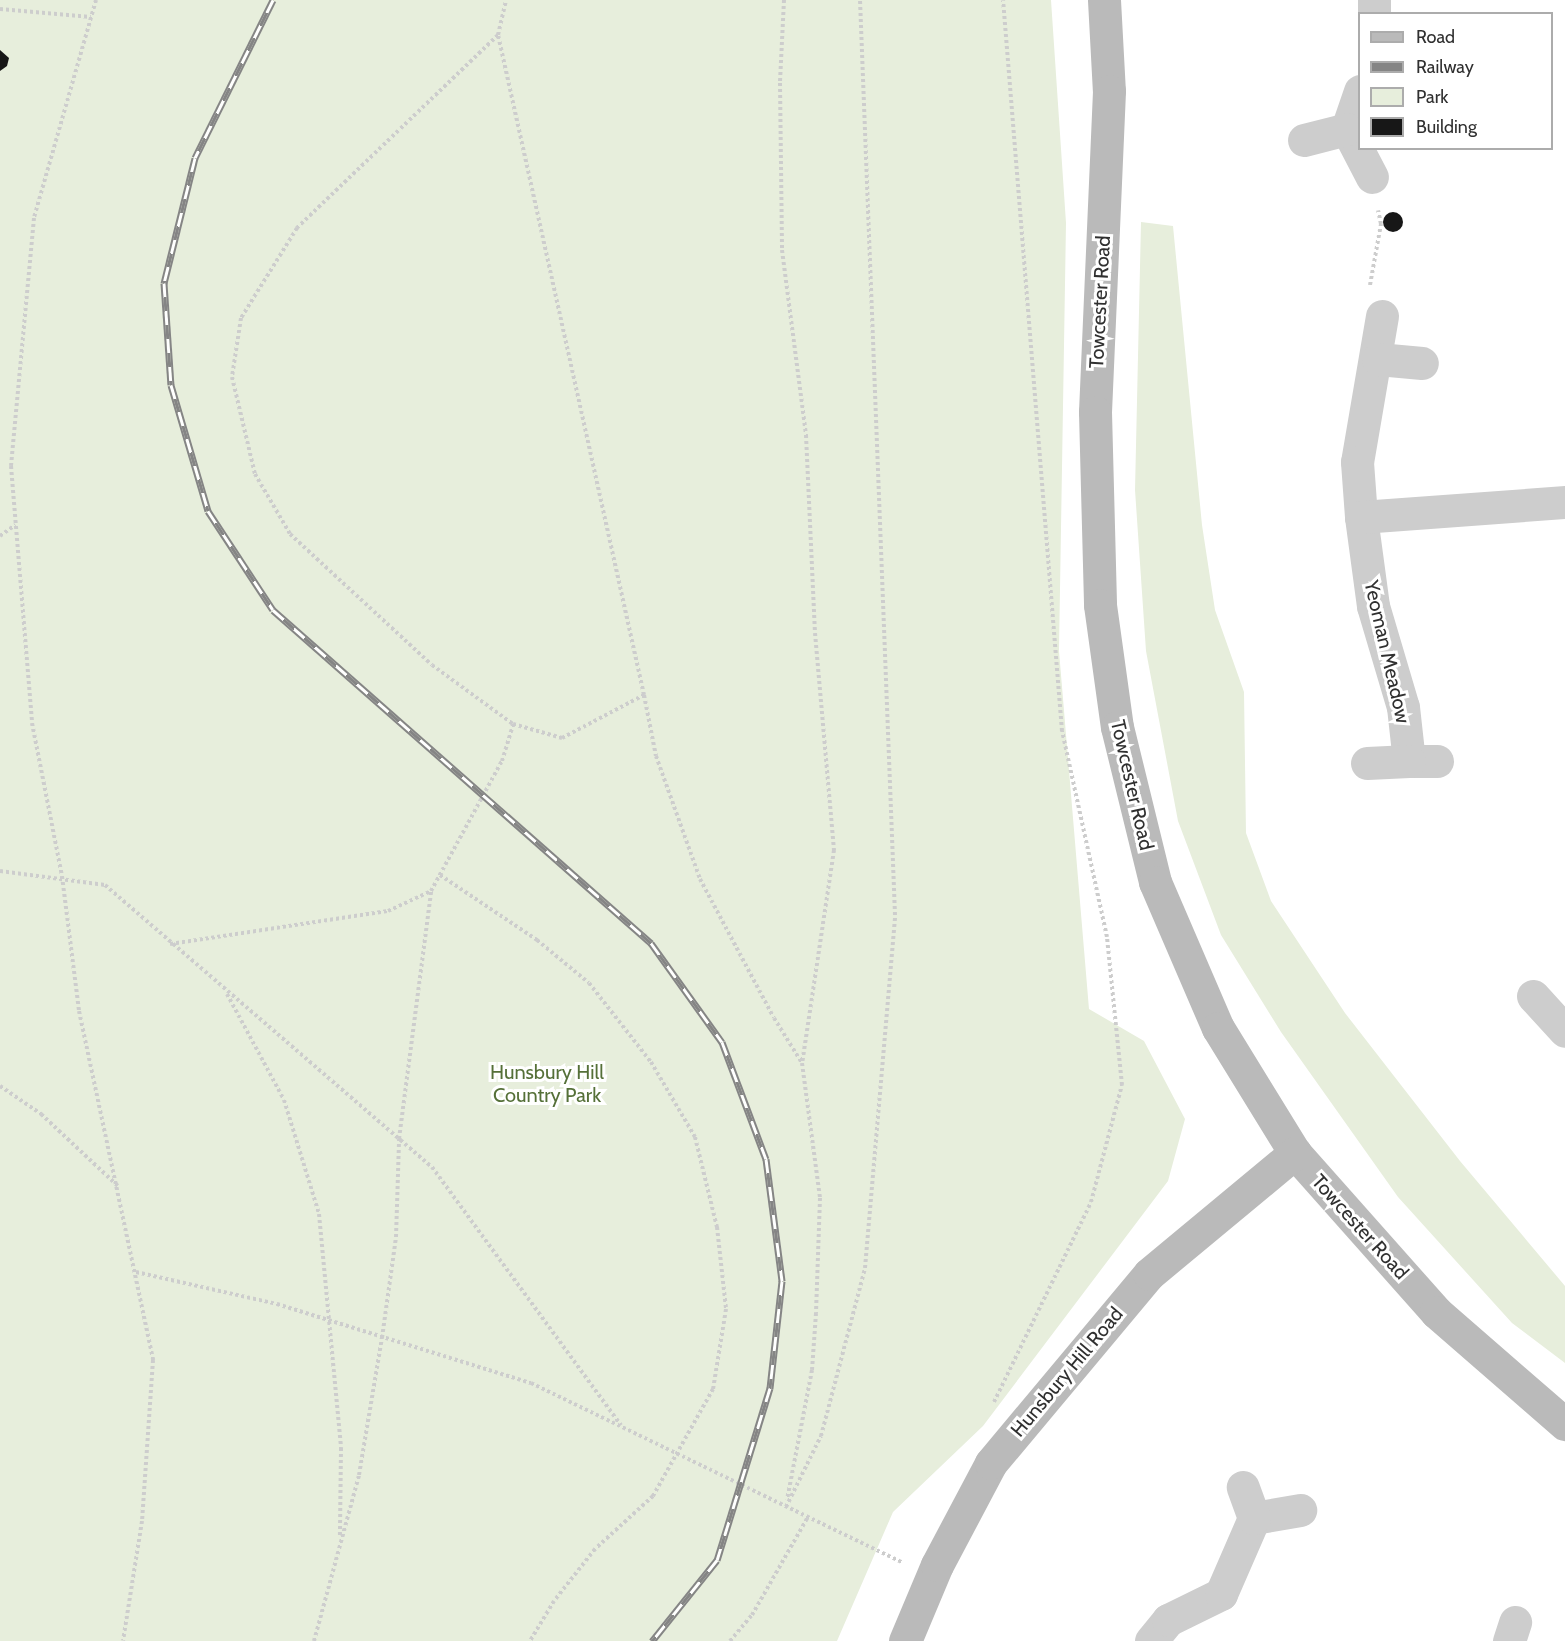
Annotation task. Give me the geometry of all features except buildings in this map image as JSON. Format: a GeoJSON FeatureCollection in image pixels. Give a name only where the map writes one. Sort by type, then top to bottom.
{"type":"FeatureCollection","features":[{"type":"Feature","properties":{"kind":"street","name":"Towcester Road"},"geometry":{"type":"LineString","coordinates":[[1104,0],[1109,91],[1095,412],[1100,606],[1117,727],[1155,882],[1218,1028],[1295,1153],[1436,1312],[1565,1424]]}},
{"type":"Feature","properties":{"kind":"street"},"geometry":{"type":"LineString","coordinates":[[1358,94],[1347,129],[1372,177]]}},
{"type":"Feature","properties":{"kind":"street"},"geometry":{"type":"LineString","coordinates":[[1304,140],[1347,129]]}},
{"type":"Feature","properties":{"kind":"street","name":"Yeoman Meadow"},"geometry":{"type":"LineString","coordinates":[[1367,763],[1423,761],[1403,707],[1373,606],[1361,517],[1357,462],[1378,358],[1382,316]]}},
{"type":"Feature","properties":{"kind":"street"},"geometry":{"type":"LineString","coordinates":[[1378,358],[1422,363]]}},
{"type":"Feature","properties":{"kind":"street"},"geometry":{"type":"LineString","coordinates":[[1361,517],[1565,502]]}},
{"type":"Feature","properties":{"kind":"street"},"geometry":{"type":"LineString","coordinates":[[1533,996],[1565,1031]]}},
{"type":"Feature","properties":{"kind":"street","name":"Hunsbury Hill Road"},"geometry":{"type":"LineString","coordinates":[[905,1641],[932,1577],[991,1463],[1149,1274],[1295,1153]]}},
{"type":"Feature","properties":{"kind":"street"},"geometry":{"type":"LineString","coordinates":[[1151,1641],[1168,1620],[1221,1594],[1254,1518],[1243,1487]]}},
{"type":"Feature","properties":{"kind":"street"},"geometry":{"type":"LineString","coordinates":[[1254,1518],[1300,1510]]}},
{"type":"Feature","properties":{"kind":"path"},"geometry":{"type":"LineString","coordinates":[[96,0],[34,218],[11,466],[32,723],[62,876],[79,1011],[153,1360],[142,1521],[123,1641]]}},
{"type":"Feature","properties":{"kind":"path"},"geometry":{"type":"LineString","coordinates":[[506,0],[498,34],[656,756],[700,879],[774,1018],[802,1063]]}},
{"type":"Feature","properties":{"kind":"path"},"geometry":{"type":"LineString","coordinates":[[784,0],[782,250],[806,435],[815,633],[834,850],[802,1063],[820,1198],[817,1290],[812,1370],[786,1507]]}},
{"type":"Feature","properties":{"kind":"path"},"geometry":{"type":"LineString","coordinates":[[786,1507],[821,1436],[864,1268],[895,915],[860,0]]}},
{"type":"Feature","properties":{"kind":"path"},"geometry":{"type":"LineString","coordinates":[[993,1405],[1091,1202],[1122,1085],[1107,937],[1062,731],[1003,0]]}},
{"type":"Feature","properties":{"kind":"path"},"geometry":{"type":"LineString","coordinates":[[0,9],[91,17]]}},
{"type":"Feature","properties":{"kind":"path"},"geometry":{"type":"LineString","coordinates":[[498,34],[297,228],[241,318],[232,377],[255,474],[290,534],[432,665],[513,724],[562,738],[644,695]]}},
{"type":"Feature","properties":{"kind":"path"},"geometry":{"type":"LineString","coordinates":[[1372,177],[1381,224],[1369,284],[1382,316]]}},
{"type":"Feature","properties":{"kind":"path"},"geometry":{"type":"LineString","coordinates":[[0,536],[15,525]]}},
{"type":"Feature","properties":{"kind":"path"},"geometry":{"type":"LineString","coordinates":[[314,1641],[359,1475],[382,1338],[396,1237],[399,1139],[431,891],[502,761],[513,724]]}},
{"type":"Feature","properties":{"kind":"path"},"geometry":{"type":"LineString","coordinates":[[0,871],[45,878],[62,876],[105,885],[170,944],[432,1167],[621,1425]]}},
{"type":"Feature","properties":{"kind":"path"},"geometry":{"type":"LineString","coordinates":[[440,875],[537,940],[589,983],[651,1062],[695,1137],[717,1227],[726,1309],[713,1389],[653,1496],[595,1549],[554,1601],[530,1641]]}},
{"type":"Feature","properties":{"kind":"path"},"geometry":{"type":"LineString","coordinates":[[170,944],[388,911],[431,891]]}},
{"type":"Feature","properties":{"kind":"path"},"geometry":{"type":"LineString","coordinates":[[225,991],[284,1100],[319,1214],[332,1322],[341,1448],[339,1542]]}},
{"type":"Feature","properties":{"kind":"path"},"geometry":{"type":"LineString","coordinates":[[0,1086],[41,1114],[118,1187]]}},
{"type":"Feature","properties":{"kind":"path"},"geometry":{"type":"LineString","coordinates":[[136,1272],[277,1304],[531,1383],[932,1577]]}},
{"type":"Feature","properties":{"kind":"path"},"geometry":{"type":"LineString","coordinates":[[730,1641],[752,1615],[808,1517]]}},
{"type":"Feature","properties":{"kind":"green space","name":"Hunsbury Hill Country Park"},"geometry":{"type":"Polygon","coordinates":[[[0,0],[1051,0],[1066,223],[1059,651],[1089,1009],[1144,1041],[1185,1119],[1168,1181],[983,1426],[893,1512],[837,1641],[0,1641],[0,0]]]}},
{"type":"Feature","properties":{"kind":"green space"},"geometry":{"type":"Polygon","coordinates":[[[1141,222],[1173,226],[1202,525],[1215,610],[1244,692],[1246,833],[1271,901],[1345,1013],[1460,1161],[1565,1286],[1565,1363],[1512,1323],[1398,1197],[1281,1032],[1221,935],[1178,821],[1146,651],[1135,490],[1141,222]]]}},
{"type":"Feature","properties":{"kind":"railway"},"geometry":{"type":"LineString","coordinates":[[273,0],[195,158],[164,283],[171,385],[208,511],[273,610],[651,943],[722,1042],[766,1159],[782,1281],[770,1388],[717,1560],[652,1641]]}}]}
